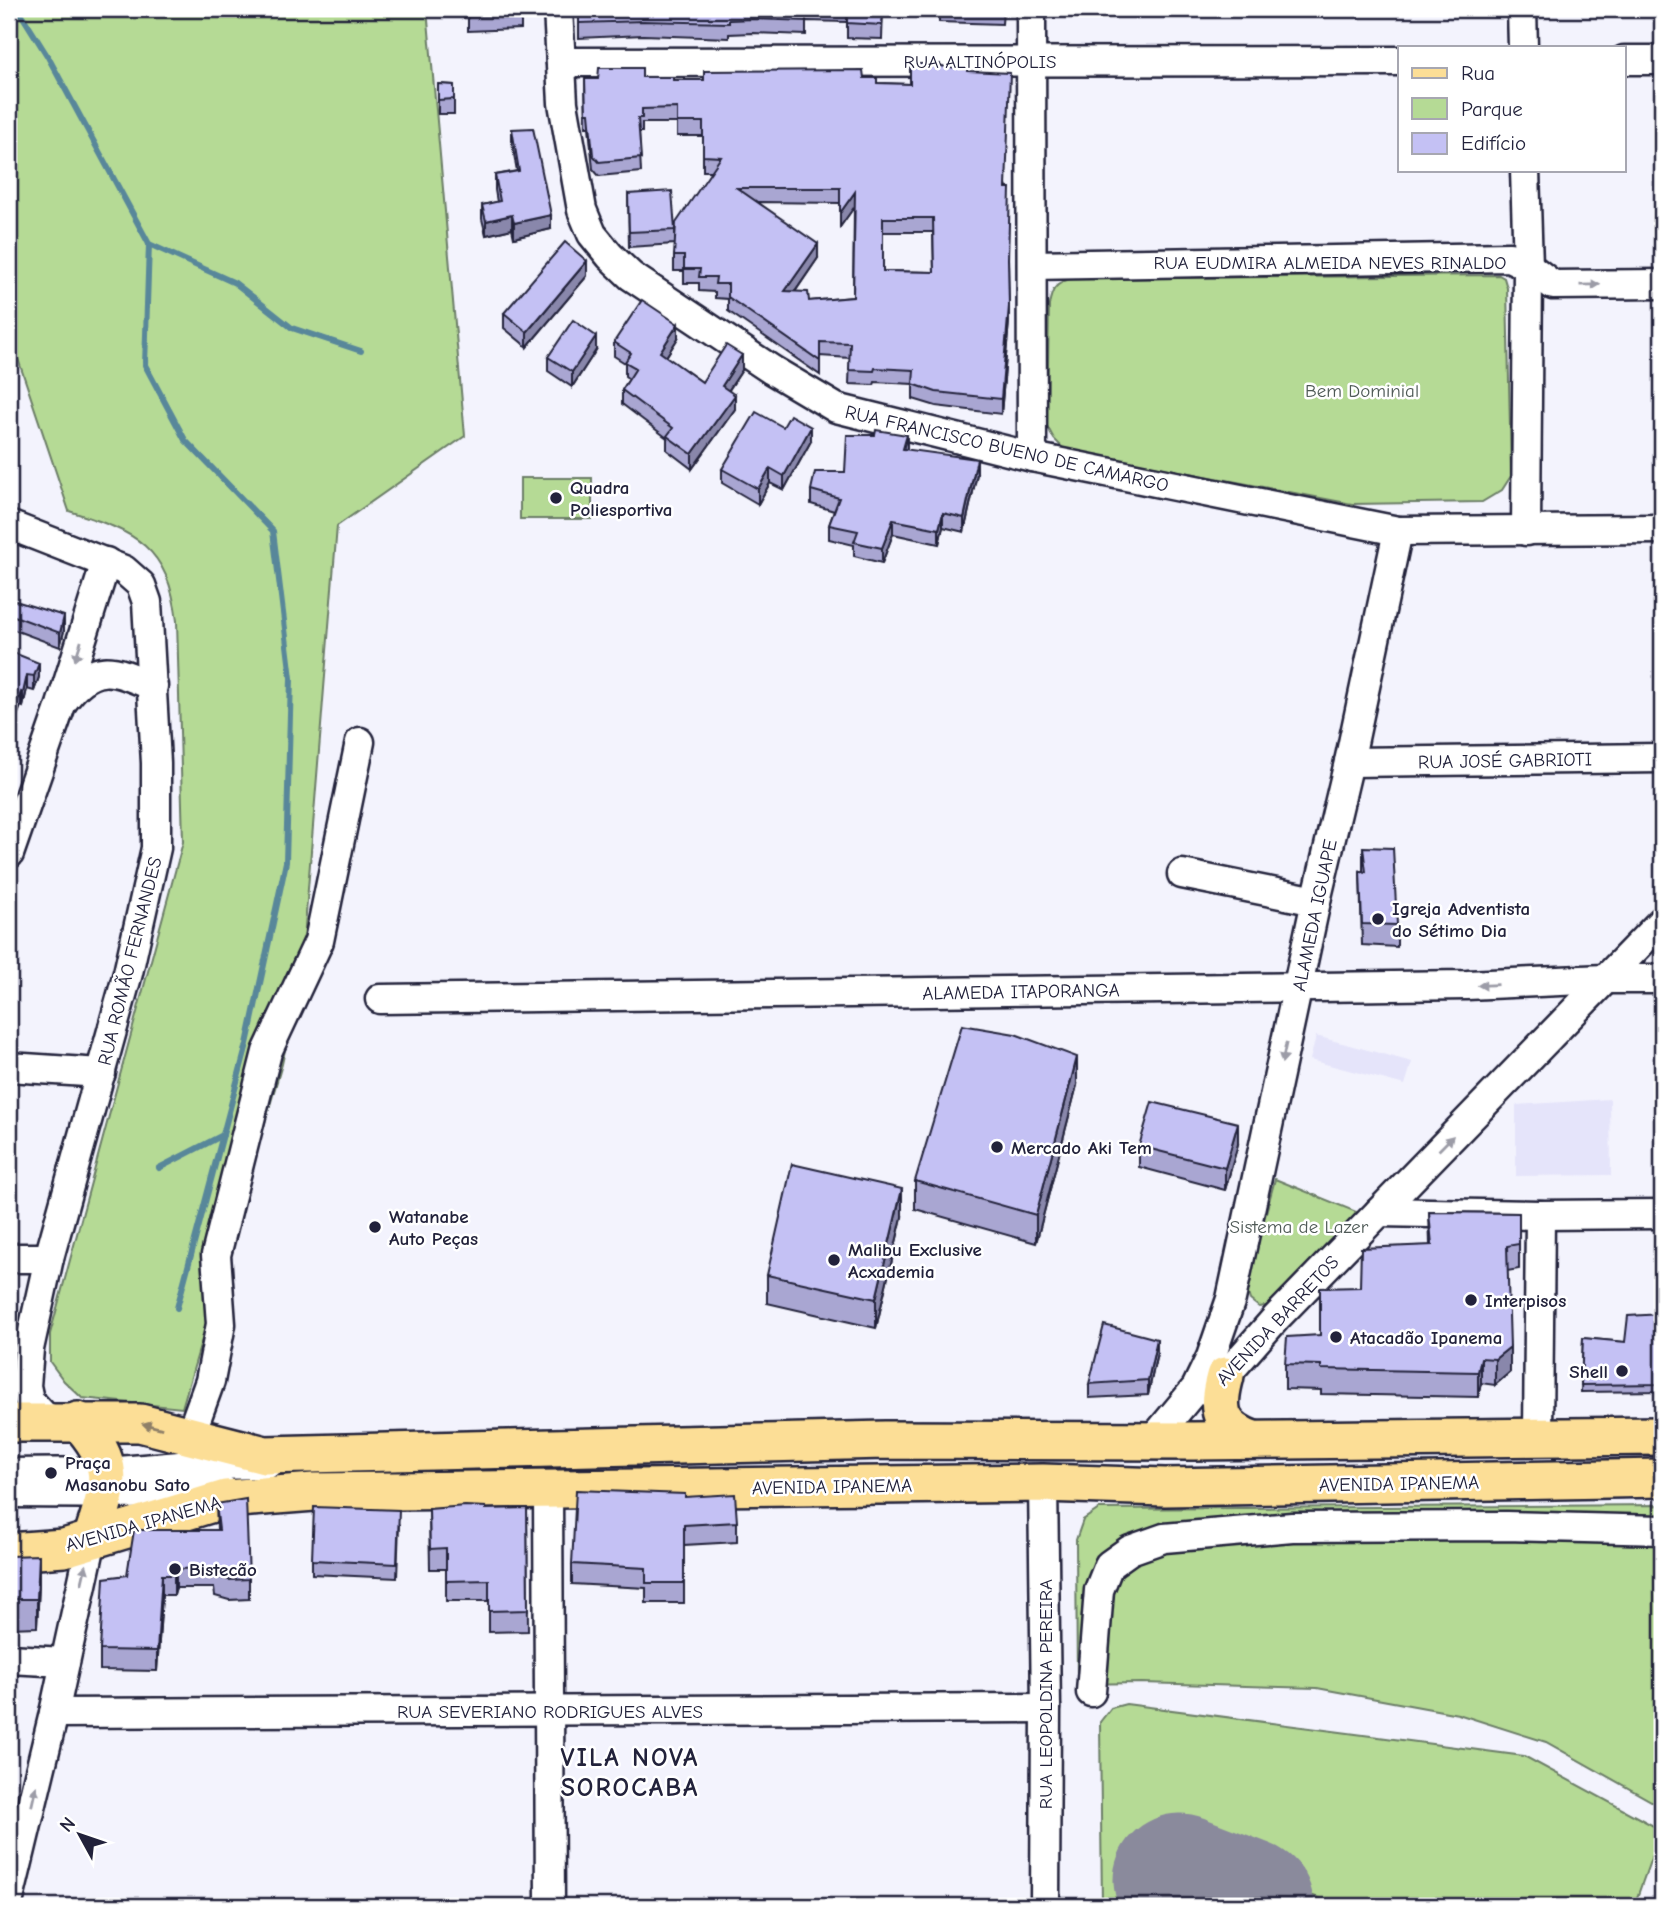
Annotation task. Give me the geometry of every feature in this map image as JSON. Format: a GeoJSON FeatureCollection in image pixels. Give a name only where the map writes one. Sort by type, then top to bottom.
{"type":"FeatureCollection","features":[{"type":"Feature","properties":{"kind":"main road"},"geometry":{"type":"LineString","coordinates":[[1225,1376],[1219,1400],[1222,1414],[1228,1425],[1238,1434],[1254,1440]]}},
{"type":"Feature","properties":{"kind":"main road"},"geometry":{"type":"LineString","coordinates":[[69,1422],[94,1439],[106,1462],[113,1486],[92,1539]]}},
{"type":"Feature","properties":{"kind":"main road"},"geometry":{"type":"LineString","coordinates":[[9,1423],[139,1423],[265,1455],[885,1440],[1156,1451],[1254,1440],[1662,1436]]}},
{"type":"Feature","properties":{"kind":"main road"},"geometry":{"type":"LineString","coordinates":[[1107,1485],[1156,1451]]}},
{"type":"Feature","properties":{"kind":"main road","name":"AVENIDA IPANEMA"},"geometry":{"type":"LineString","coordinates":[[9,1552],[64,1548],[226,1499],[314,1492],[1043,1483],[1179,1487],[1662,1478]]}},
{"type":"Feature","properties":{"kind":"street","name":"RUA FRANCISCO BUENO DE CAMARGO"},"geometry":{"type":"LineString","coordinates":[[558,9],[563,103],[582,210],[592,234],[631,276],[772,370],[836,408],[1032,457],[1398,531],[1662,529]]}},
{"type":"Feature","properties":{"kind":"street"},"geometry":{"type":"LineString","coordinates":[[1031,9],[1032,457]]}},
{"type":"Feature","properties":{"kind":"street"},"geometry":{"type":"LineString","coordinates":[[1522,9],[1523,46]]}},
{"type":"Feature","properties":{"kind":"street"},"geometry":{"type":"LineString","coordinates":[[1626,60],[1662,60]]}},
{"type":"Feature","properties":{"kind":"street","name":"RUA ALTINÓPOLIS"},"geometry":{"type":"LineString","coordinates":[[561,62],[1398,61]]}},
{"type":"Feature","properties":{"kind":"street"},"geometry":{"type":"LineString","coordinates":[[1525,172],[1528,266],[1526,531]]}},
{"type":"Feature","properties":{"kind":"street","name":"RUA EUDMIRA ALMEIDA NEVES RINALDO"},"geometry":{"type":"LineString","coordinates":[[1032,265],[1509,257],[1528,266],[1553,285],[1662,284]]}},
{"type":"Feature","properties":{"kind":"street"},"geometry":{"type":"LineString","coordinates":[[9,525],[106,562],[134,577]]}},
{"type":"Feature","properties":{"kind":"street","name":"ALAMEDA IGUAPE"},"geometry":{"type":"LineString","coordinates":[[1156,1451],[1196,1388],[1211,1357],[1231,1299],[1398,531]]}},
{"type":"Feature","properties":{"kind":"street"},"geometry":{"type":"LineString","coordinates":[[9,854],[61,705],[106,562]]}},
{"type":"Feature","properties":{"kind":"street"},"geometry":{"type":"LineString","coordinates":[[94,600],[111,582],[122,577],[134,577]]}},
{"type":"Feature","properties":{"kind":"street","name":"RUA ROMÃO FERNANDES"},"geometry":{"type":"LineString","coordinates":[[69,1422],[44,1416],[29,1400],[26,1386],[29,1349],[49,1258],[128,973],[156,848],[153,686],[147,602],[141,585],[134,577]]}},
{"type":"Feature","properties":{"kind":"street"},"geometry":{"type":"LineString","coordinates":[[61,705],[80,683],[90,676],[110,670],[130,675],[153,686]]}},
{"type":"Feature","properties":{"kind":"street"},"geometry":{"type":"LineString","coordinates":[[190,1436],[210,1381],[222,1324],[216,1255],[267,1052],[319,941],[360,742]]}},
{"type":"Feature","properties":{"kind":"street","name":"RUA JOSÉ GABRIOTI"},"geometry":{"type":"LineString","coordinates":[[1349,762],[1662,758]]}},
{"type":"Feature","properties":{"kind":"street"},"geometry":{"type":"LineString","coordinates":[[1182,874],[1316,901]]}},
{"type":"Feature","properties":{"kind":"street","name":"AVENIDA BARRETOS"},"geometry":{"type":"LineString","coordinates":[[1156,1451],[1276,1318],[1662,920]]}},
{"type":"Feature","properties":{"kind":"street"},"geometry":{"type":"LineString","coordinates":[[1642,942],[1638,953],[1639,962],[1644,971],[1659,979]]}},
{"type":"Feature","properties":{"kind":"street","name":"ALAMEDA ITAPORANGA"},"geometry":{"type":"LineString","coordinates":[[380,999],[1298,987],[1659,979]]}},
{"type":"Feature","properties":{"kind":"street","name":"AVENIDA BARRETOS"},"geometry":{"type":"LineString","coordinates":[[1535,1053],[1548,1030],[1553,1012],[1540,983]]}},
{"type":"Feature","properties":{"kind":"street"},"geometry":{"type":"LineString","coordinates":[[9,1067],[101,1073]]}},
{"type":"Feature","properties":{"kind":"street"},"geometry":{"type":"LineString","coordinates":[[1409,1181],[1411,1198],[1425,1213]]}},
{"type":"Feature","properties":{"kind":"street"},"geometry":{"type":"LineString","coordinates":[[1379,1212],[1540,1216],[1662,1214]]}},
{"type":"Feature","properties":{"kind":"street"},"geometry":{"type":"LineString","coordinates":[[1538,1436],[1540,1216]]}},
{"type":"Feature","properties":{"kind":"street"},"geometry":{"type":"LineString","coordinates":[[9,1258],[49,1258]]}},
{"type":"Feature","properties":{"kind":"street"},"geometry":{"type":"LineString","coordinates":[[1231,1299],[1237,1312],[1245,1316],[1276,1318]]}},
{"type":"Feature","properties":{"kind":"street","name":"RUA ROMÃO FERNANDES"},"geometry":{"type":"LineString","coordinates":[[9,1394],[29,1349]]}},
{"type":"Feature","properties":{"kind":"street"},"geometry":{"type":"LineString","coordinates":[[212,1465],[1156,1451],[1662,1449]]}},
{"type":"Feature","properties":{"kind":"street"},"geometry":{"type":"LineString","coordinates":[[9,1473],[156,1494],[412,1476],[1156,1451],[1662,1465]]}},
{"type":"Feature","properties":{"kind":"street"},"geometry":{"type":"LineString","coordinates":[[9,1493],[113,1486],[265,1455]]}},
{"type":"Feature","properties":{"kind":"street","name":"RUA LEOPOLDINA PEREIRA"},"geometry":{"type":"LineString","coordinates":[[1043,1483],[1045,1906]]}},
{"type":"Feature","properties":{"kind":"street"},"geometry":{"type":"LineString","coordinates":[[113,1486],[167,1500],[226,1499]]}},
{"type":"Feature","properties":{"kind":"street"},"geometry":{"type":"LineString","coordinates":[[548,1490],[550,1906]]}},
{"type":"Feature","properties":{"kind":"street"},"geometry":{"type":"LineString","coordinates":[[1091,1692],[1098,1590],[1109,1565],[1130,1550],[1164,1538],[1292,1527],[1506,1526],[1662,1530]]}},
{"type":"Feature","properties":{"kind":"street"},"geometry":{"type":"LineString","coordinates":[[10,1891],[54,1713],[92,1539]]}},
{"type":"Feature","properties":{"kind":"street"},"geometry":{"type":"LineString","coordinates":[[9,1659],[65,1662]]}},
{"type":"Feature","properties":{"kind":"street","name":"RUA SEVERIANO RODRIGUES ALVES"},"geometry":{"type":"LineString","coordinates":[[54,1713],[1046,1708]]}},
{"type":"Feature","properties":{"kind":"shaded area"},"geometry":{"type":"Polygon","coordinates":[[[1316,1036],[1412,1062],[1405,1085],[1310,1060],[1316,1036]]]}},
{"type":"Feature","properties":{"kind":"shaded area"},"geometry":{"type":"Polygon","coordinates":[[[1610,1099],[1611,1175],[1516,1176],[1516,1105],[1610,1099]]]}},
{"type":"Feature","properties":{"kind":"green space"},"geometry":{"type":"Polygon","coordinates":[[[9,9],[427,9],[465,436],[337,526],[301,976],[282,1064],[182,1408],[82,1398],[64,1381],[50,1362],[50,1334],[183,842],[177,621],[166,575],[145,546],[113,526],[69,511],[9,332],[9,9]]]}},
{"type":"Feature","properties":{"kind":"green space","name":"Bem Dominial"},"geometry":{"type":"Polygon","coordinates":[[[1499,275],[1504,278],[1507,288],[1511,476],[1502,490],[1482,502],[1352,504],[1064,449],[1047,426],[1049,305],[1055,288],[1070,279],[1499,275]]]}},
{"type":"Feature","properties":{"kind":"green space","name":"Quadra Poliesportiva"},"geometry":{"type":"Polygon","coordinates":[[[520,478],[592,478],[592,519],[520,519],[520,478]]]}},
{"type":"Feature","properties":{"kind":"green space","name":"Sistema de Lazer"},"geometry":{"type":"Polygon","coordinates":[[[1275,1179],[1359,1213],[1271,1305],[1259,1307],[1250,1300],[1246,1287],[1275,1179]]]}},
{"type":"Feature","properties":{"kind":"green space"},"geometry":{"type":"Polygon","coordinates":[[[1662,1505],[1662,1807],[1546,1742],[1458,1714],[1317,1688],[1077,1684],[1076,1540],[1083,1520],[1099,1509],[1662,1505]]]}},
{"type":"Feature","properties":{"kind":"green space"},"geometry":{"type":"Polygon","coordinates":[[[1126,1704],[1524,1756],[1661,1830],[1634,1906],[1339,1906],[1187,1847],[1164,1906],[1102,1906],[1100,1722],[1111,1708],[1126,1704]]]}},
{"type":"Feature","properties":{"kind":"building"},"geometry":{"type":"Polygon","coordinates":[[[468,9],[521,9],[521,15],[468,17],[468,9]]]}},
{"type":"Feature","properties":{"kind":"building"},"geometry":{"type":"Polygon","coordinates":[[[579,9],[806,9],[806,21],[752,19],[729,20],[729,23],[579,23],[579,9]]]}},
{"type":"Feature","properties":{"kind":"building"},"geometry":{"type":"Polygon","coordinates":[[[847,9],[883,9],[882,25],[847,23],[847,9]]]}},
{"type":"Feature","properties":{"kind":"building"},"geometry":{"type":"Polygon","coordinates":[[[910,64],[940,64],[968,71],[1010,73],[1006,188],[1010,188],[1009,306],[1001,399],[936,392],[913,384],[914,370],[849,370],[850,343],[820,342],[820,361],[728,297],[728,284],[715,284],[716,277],[699,277],[700,269],[684,269],[684,256],[674,256],[676,223],[721,157],[703,156],[703,122],[677,122],[677,108],[642,109],[642,118],[638,118],[641,158],[599,162],[593,155],[589,113],[586,113],[585,79],[598,79],[599,68],[642,68],[642,77],[673,77],[673,80],[704,80],[704,71],[863,70],[864,78],[877,78],[877,83],[910,84],[910,64]],[[737,188],[818,244],[785,291],[808,292],[809,301],[853,297],[855,192],[840,213],[840,188],[737,188]],[[883,218],[883,271],[934,272],[933,218],[883,218]]]}},
{"type":"Feature","properties":{"kind":"building"},"geometry":{"type":"Polygon","coordinates":[[[438,84],[454,85],[454,99],[438,100],[438,84]]]}},
{"type":"Feature","properties":{"kind":"building"},"geometry":{"type":"Polygon","coordinates":[[[533,128],[551,215],[514,223],[512,215],[486,221],[482,205],[500,201],[495,175],[519,171],[512,129],[533,128]]]}},
{"type":"Feature","properties":{"kind":"building"},"geometry":{"type":"Polygon","coordinates":[[[672,191],[675,230],[629,232],[628,194],[672,191]]]}},
{"type":"Feature","properties":{"kind":"building"},"geometry":{"type":"Polygon","coordinates":[[[565,242],[587,261],[527,332],[504,313],[565,242]]]}},
{"type":"Feature","properties":{"kind":"building"},"geometry":{"type":"Polygon","coordinates":[[[642,300],[678,324],[660,352],[702,382],[726,345],[742,355],[722,386],[735,395],[692,454],[667,436],[673,428],[622,390],[636,368],[625,362],[631,353],[614,342],[642,300]]]}},
{"type":"Feature","properties":{"kind":"building"},"geometry":{"type":"Polygon","coordinates":[[[573,320],[596,336],[572,372],[548,357],[573,320]]]}},
{"type":"Feature","properties":{"kind":"building"},"geometry":{"type":"Polygon","coordinates":[[[756,412],[783,427],[790,415],[811,427],[784,476],[770,468],[758,489],[722,469],[756,412]]]}},
{"type":"Feature","properties":{"kind":"building"},"geometry":{"type":"Polygon","coordinates":[[[876,430],[907,435],[903,449],[977,459],[964,518],[943,513],[939,529],[893,520],[882,548],[854,542],[858,531],[829,525],[839,498],[811,490],[815,472],[845,472],[847,435],[875,435],[876,430]]]}},
{"type":"Feature","properties":{"kind":"building"},"geometry":{"type":"Polygon","coordinates":[[[9,599],[64,616],[60,633],[9,614],[9,599]]]}},
{"type":"Feature","properties":{"kind":"building"},"geometry":{"type":"Polygon","coordinates":[[[9,651],[39,663],[34,676],[27,675],[23,693],[21,692],[9,724],[9,651]]]}},
{"type":"Feature","properties":{"kind":"building","name":"Igreja Adventista do Sétimo Dia"},"geometry":{"type":"Polygon","coordinates":[[[1363,847],[1393,848],[1397,925],[1362,924],[1360,871],[1366,872],[1363,847]]]}},
{"type":"Feature","properties":{"kind":"building","name":"Mercado Aki Tem"},"geometry":{"type":"Polygon","coordinates":[[[962,1025],[1015,1034],[1077,1057],[1036,1215],[915,1181],[962,1025]]]}},
{"type":"Feature","properties":{"kind":"building"},"geometry":{"type":"Polygon","coordinates":[[[1152,1102],[1238,1123],[1225,1168],[1139,1146],[1152,1102]]]}},
{"type":"Feature","properties":{"kind":"building","name":"Malibu Exclusive Acxademia"},"geometry":{"type":"Polygon","coordinates":[[[792,1164],[902,1189],[876,1299],[767,1275],[792,1164]]]}},
{"type":"Feature","properties":{"kind":"building"},"geometry":{"type":"Polygon","coordinates":[[[1429,1212],[1519,1213],[1519,1244],[1507,1246],[1510,1347],[1495,1359],[1481,1358],[1478,1372],[1321,1369],[1321,1365],[1285,1364],[1287,1337],[1320,1335],[1320,1288],[1360,1287],[1361,1248],[1432,1245],[1429,1212]]]}},
{"type":"Feature","properties":{"kind":"building","name":"Shell"},"geometry":{"type":"Polygon","coordinates":[[[1662,1314],[1662,1384],[1581,1385],[1583,1338],[1625,1342],[1628,1316],[1662,1314]]]}},
{"type":"Feature","properties":{"kind":"building"},"geometry":{"type":"Polygon","coordinates":[[[1104,1325],[1157,1339],[1148,1380],[1089,1384],[1104,1325]]]}},
{"type":"Feature","properties":{"kind":"building"},"geometry":{"type":"Polygon","coordinates":[[[576,1490],[685,1494],[685,1497],[735,1494],[737,1522],[684,1525],[684,1583],[646,1583],[646,1568],[572,1564],[576,1490]]]}},
{"type":"Feature","properties":{"kind":"building"},"geometry":{"type":"Polygon","coordinates":[[[246,1499],[249,1579],[229,1580],[215,1576],[214,1568],[176,1569],[174,1575],[162,1575],[157,1651],[100,1650],[104,1578],[127,1575],[134,1530],[219,1530],[216,1504],[246,1499]]]}},
{"type":"Feature","properties":{"kind":"building"},"geometry":{"type":"Polygon","coordinates":[[[465,1506],[486,1509],[527,1508],[528,1610],[489,1611],[489,1580],[446,1581],[446,1548],[430,1549],[429,1509],[465,1506]]]}},
{"type":"Feature","properties":{"kind":"building"},"geometry":{"type":"Polygon","coordinates":[[[314,1507],[399,1510],[397,1564],[312,1560],[314,1507]]]}},
{"type":"Feature","properties":{"kind":"building"},"geometry":{"type":"Polygon","coordinates":[[[39,1555],[37,1599],[9,1599],[9,1556],[39,1555]]]}},
{"type":"Feature","properties":{"kind":"waterway"},"geometry":{"type":"LineString","coordinates":[[18,9],[48,57],[149,244],[145,365],[185,440],[273,531],[291,678],[286,862],[247,1044],[177,1308]]}},
{"type":"Feature","properties":{"kind":"waterway"},"geometry":{"type":"LineString","coordinates":[[149,244],[235,283],[292,328],[361,351]]}},
{"type":"Feature","properties":{"kind":"waterway"},"geometry":{"type":"LineString","coordinates":[[159,1168],[223,1135]]}},
{"type":"Feature","properties":{"kind":"taxiway"},"geometry":{"type":"LineString","coordinates":[[1180,1906],[1195,1886],[1223,1880],[1261,1888],[1289,1906]]}},
{"type":"Feature","properties":{"kind":"runway"},"geometry":{"type":"LineString","coordinates":[[1180,1880],[1247,1906]]}},
{"type":"Feature","properties":{"kind":"place","name":"Quadra Poliesportiva"},"geometry":{"type":"Point","coordinates":[556,498]}},
{"type":"Feature","properties":{"kind":"place","name":"Igreja Adventista do Sétimo Dia"},"geometry":{"type":"Point","coordinates":[1378,919]}},
{"type":"Feature","properties":{"kind":"place","name":"Mercado Aki Tem"},"geometry":{"type":"Point","coordinates":[997,1147]}},
{"type":"Feature","properties":{"kind":"place","name":"Watanabe Auto Peças"},"geometry":{"type":"Point","coordinates":[375,1227]}},
{"type":"Feature","properties":{"kind":"place","name":"Malibu Exclusive Acxademia"},"geometry":{"type":"Point","coordinates":[834,1260]}},
{"type":"Feature","properties":{"kind":"place","name":"Interpisos"},"geometry":{"type":"Point","coordinates":[1471,1300]}},
{"type":"Feature","properties":{"kind":"place","name":"Atacadão Ipanema"},"geometry":{"type":"Point","coordinates":[1336,1337]}},
{"type":"Feature","properties":{"kind":"place","name":"Shell"},"geometry":{"type":"Point","coordinates":[1622,1371]}},
{"type":"Feature","properties":{"kind":"place","name":"Praça Masanobu Sato"},"geometry":{"type":"Point","coordinates":[51,1473]}},
{"type":"Feature","properties":{"kind":"place","name":"Bistecão"},"geometry":{"type":"Point","coordinates":[175,1569]}},
{"type":"Feature","properties":{"kind":"district","name":"VILA NOVA SOROCABA"},"geometry":{"type":"Point","coordinates":[630,1772]}}]}
